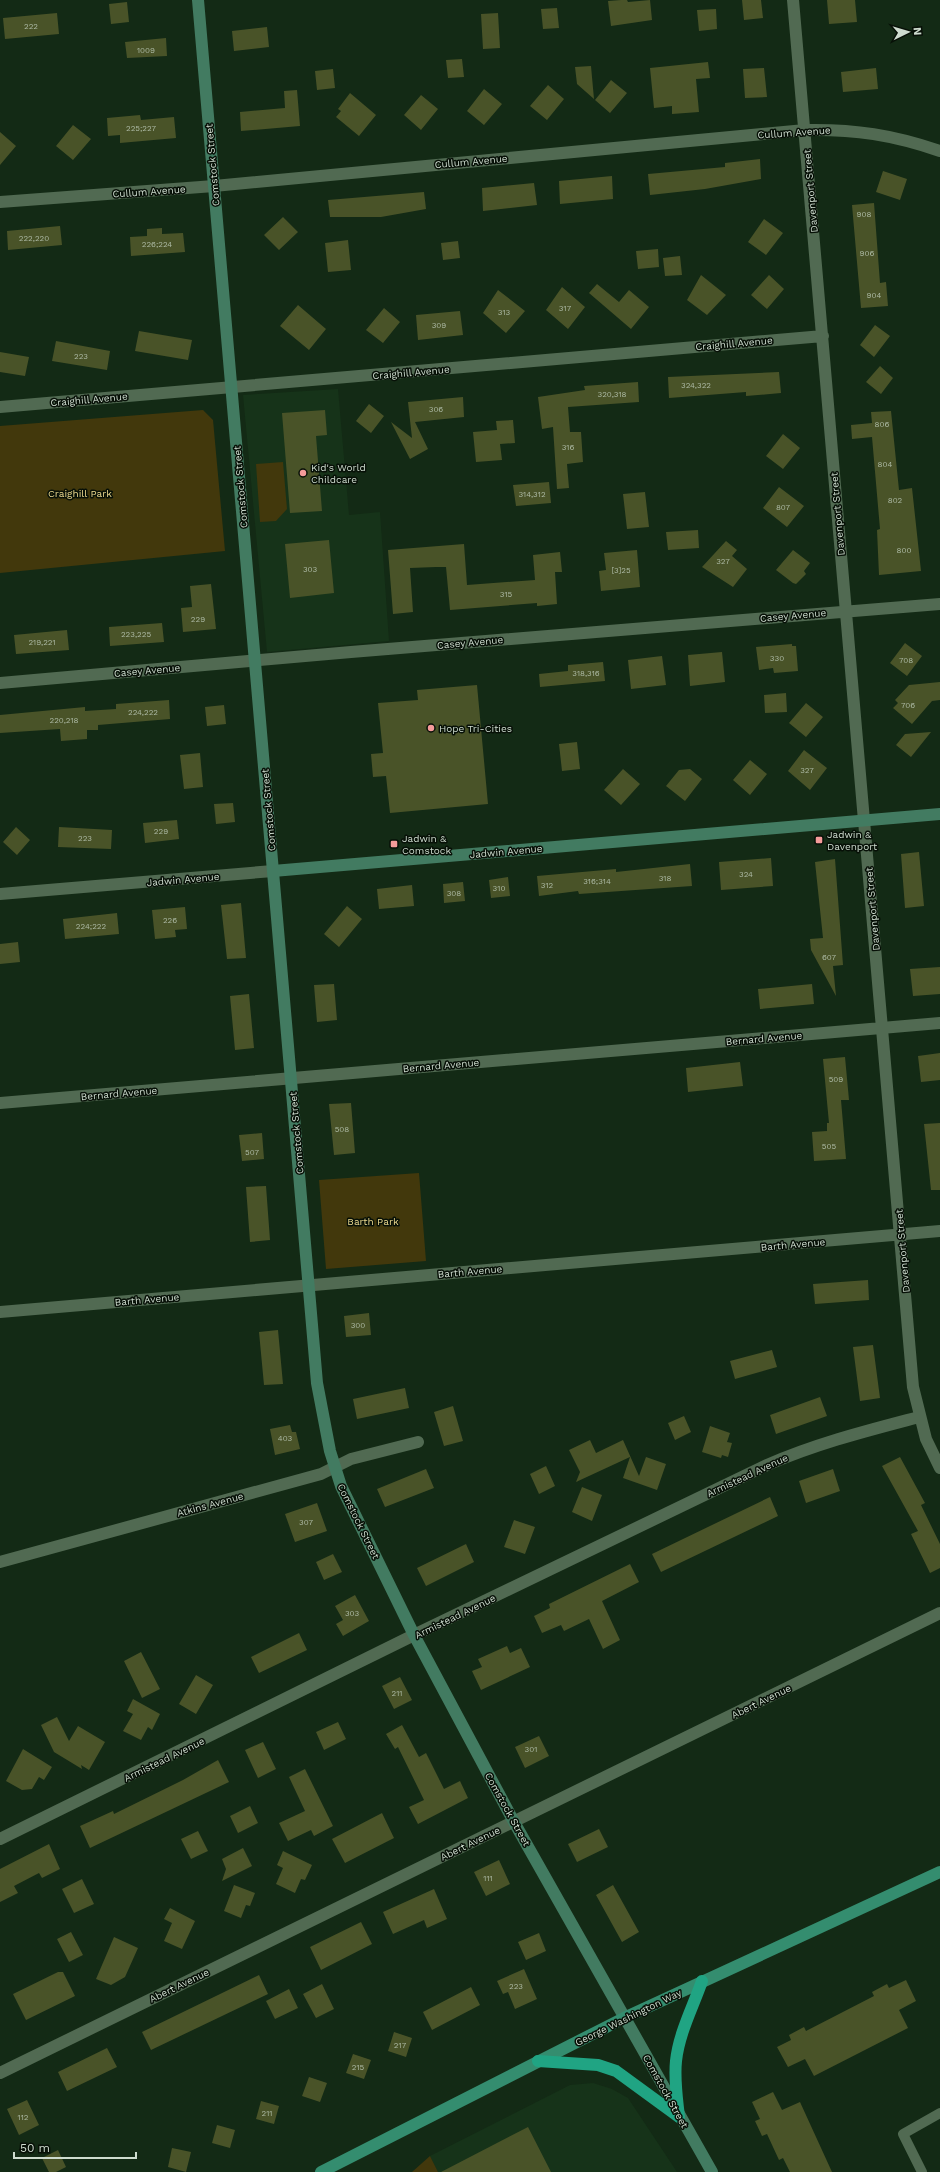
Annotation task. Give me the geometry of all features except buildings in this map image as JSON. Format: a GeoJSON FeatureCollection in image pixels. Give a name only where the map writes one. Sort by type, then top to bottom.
{"type":"FeatureCollection","features":[{"type":"Feature","properties":{"kind":"highway"},"geometry":{"type":"LineString","coordinates":[[679,2116],[675,2084],[676,2061],[680,2041],[702,1981]]}},
{"type":"Feature","properties":{"kind":"highway"},"geometry":{"type":"LineString","coordinates":[[538,2061],[598,2065],[616,2071],[679,2116]]}},
{"type":"Feature","properties":{"kind":"main road","name":"George Washington Way"},"geometry":{"type":"LineString","coordinates":[[321,2172],[624,2018],[940,1872]]}},
{"type":"Feature","properties":{"kind":"street","name":"Comstock Street"},"geometry":{"type":"LineString","coordinates":[[198,0],[317,1383],[324,1421],[341,1486],[414,1635],[514,1822],[712,2172]]}},
{"type":"Feature","properties":{"kind":"street","name":"Davenport Street"},"geometry":{"type":"LineString","coordinates":[[793,0],[913,1387],[919,1416],[926,1439],[940,1468]]}},
{"type":"Feature","properties":{"kind":"street","name":"Cullum Avenue"},"geometry":{"type":"LineString","coordinates":[[0,202],[214,186],[805,130],[838,129],[873,132],[940,151]]}},
{"type":"Feature","properties":{"kind":"street","name":"Craighill Avenue"},"geometry":{"type":"LineString","coordinates":[[0,407],[823,336]]}},
{"type":"Feature","properties":{"kind":"street","name":"Casey Avenue"},"geometry":{"type":"LineString","coordinates":[[0,683],[255,660],[940,604]]}},
{"type":"Feature","properties":{"kind":"street","name":"Jadwin Avenue"},"geometry":{"type":"LineString","coordinates":[[0,894],[940,814]]}},
{"type":"Feature","properties":{"kind":"street"},"geometry":{"type":"LineString","coordinates":[[883,1028],[940,1023]]}},
{"type":"Feature","properties":{"kind":"street","name":"Bernard Avenue"},"geometry":{"type":"LineString","coordinates":[[0,1103],[291,1077],[883,1028]]}},
{"type":"Feature","properties":{"kind":"street","name":"Barth Avenue"},"geometry":{"type":"LineString","coordinates":[[0,1312],[940,1231]]}},
{"type":"Feature","properties":{"kind":"street","name":"Armistead Avenue"},"geometry":{"type":"LineString","coordinates":[[0,1839],[414,1635],[767,1465],[802,1450],[861,1431],[919,1416]]}},
{"type":"Feature","properties":{"kind":"street","name":"Atkins Avenue"},"geometry":{"type":"LineString","coordinates":[[0,1562],[321,1474],[351,1459],[418,1442]]}},
{"type":"Feature","properties":{"kind":"street","name":"Abert Avenue"},"geometry":{"type":"LineString","coordinates":[[0,2073],[940,1613]]}},
{"type":"Feature","properties":{"kind":"lane"},"geometry":{"type":"LineString","coordinates":[[922,2172],[903,2134],[940,2113]]}},
{"type":"Feature","properties":{"kind":"shaded area"},"geometry":{"type":"Polygon","coordinates":[[[338,389],[349,515],[380,512],[389,641],[267,652],[243,395],[338,389]]]}},
{"type":"Feature","properties":{"kind":"shaded area"},"geometry":{"type":"Polygon","coordinates":[[[593,2083],[612,2089],[628,2098],[677,2172],[438,2172],[430,2156],[570,2085],[593,2083]]]}},
{"type":"Feature","properties":{"kind":"green space","name":"Craighill Park"},"geometry":{"type":"Polygon","coordinates":[[[203,410],[213,420],[225,551],[0,573],[0,426],[203,410]]]}},
{"type":"Feature","properties":{"kind":"green space"},"geometry":{"type":"Polygon","coordinates":[[[283,462],[287,509],[276,521],[260,522],[256,464],[283,462]]]}},
{"type":"Feature","properties":{"kind":"green space","name":"Barth Park"},"geometry":{"type":"Polygon","coordinates":[[[419,1173],[426,1261],[326,1269],[319,1180],[419,1173]]]}},
{"type":"Feature","properties":{"kind":"green space"},"geometry":{"type":"Polygon","coordinates":[[[430,2156],[438,2172],[412,2172],[430,2156]]]}},
{"type":"Feature","properties":{"kind":"place","name":"Kid's World Childcare"},"geometry":{"type":"Point","coordinates":[303,473]}},
{"type":"Feature","properties":{"kind":"place","name":"Hope Tri-Cities"},"geometry":{"type":"Point","coordinates":[431,728]}},
{"type":"Feature","properties":{"kind":"place","name":"Jadwin & Davenport"},"geometry":{"type":"Point","coordinates":[819,840]}},
{"type":"Feature","properties":{"kind":"place","name":"Jadwin & Comstock"},"geometry":{"type":"Point","coordinates":[394,844]}}]}
